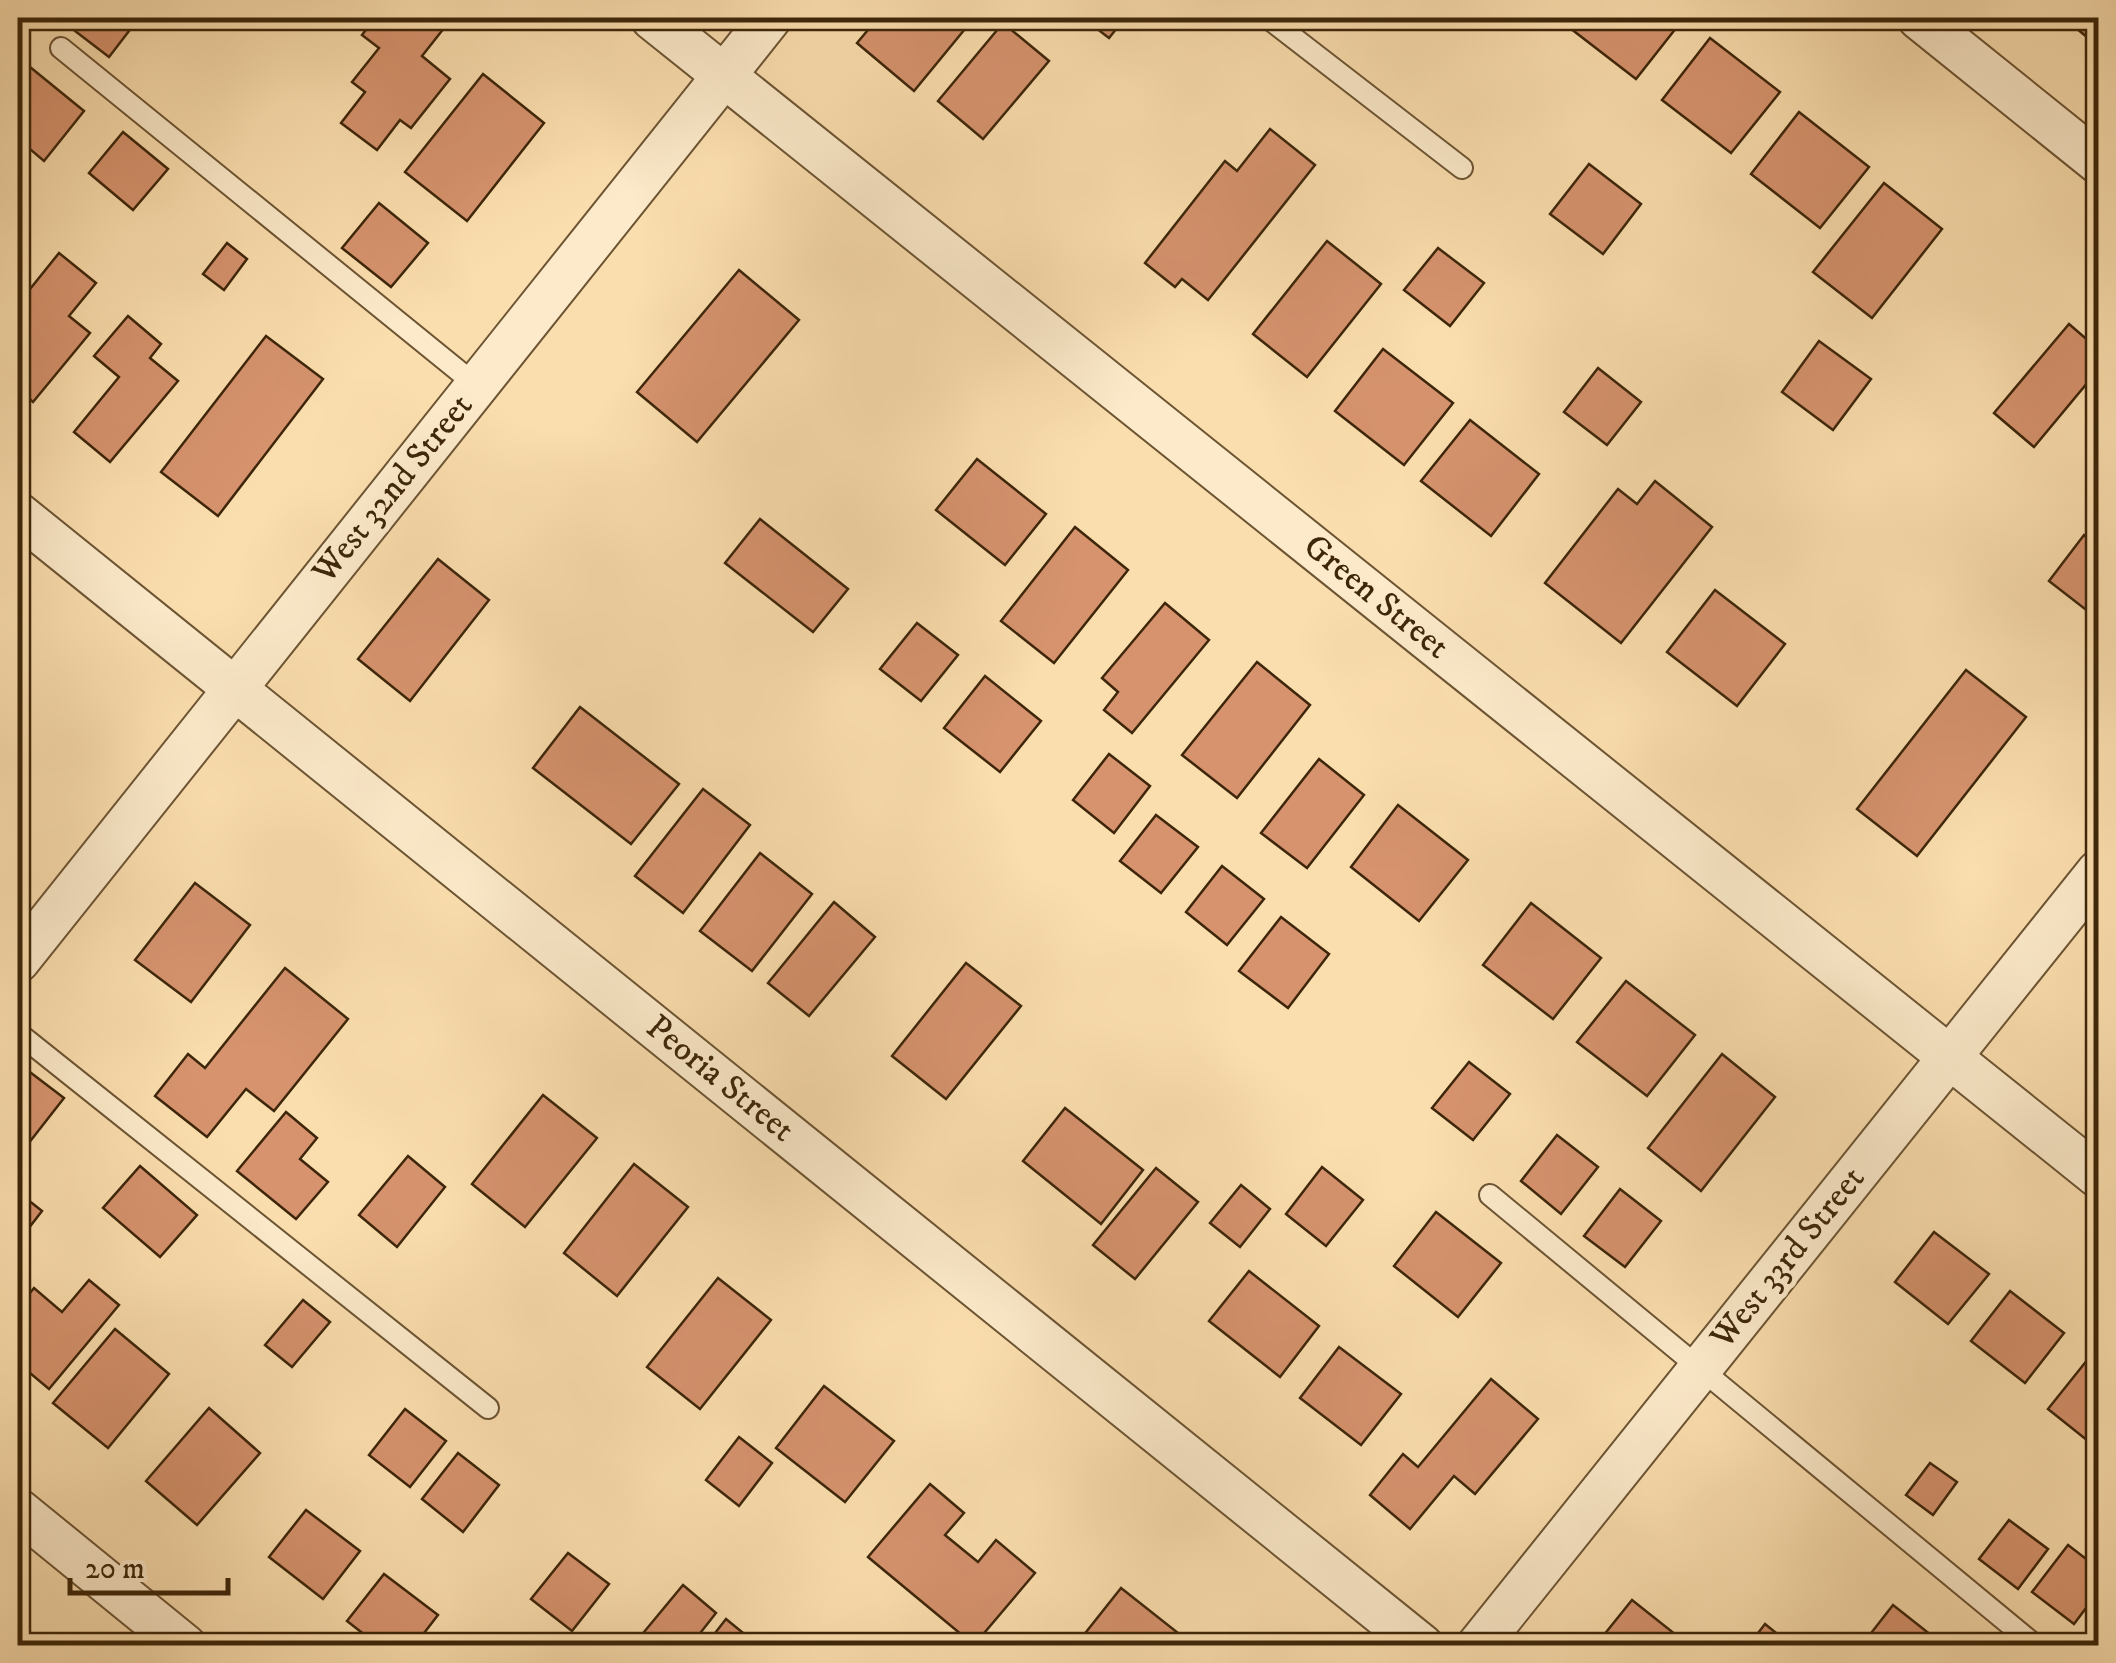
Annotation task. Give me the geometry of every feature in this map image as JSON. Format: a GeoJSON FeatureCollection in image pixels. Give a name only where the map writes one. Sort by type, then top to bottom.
{"type":"FeatureCollection","features":[{"type":"Feature","properties":{"kind":"street","name":"Green Street"},"geometry":{"type":"LineString","coordinates":[[652,18],[2098,1176]]}},
{"type":"Feature","properties":{"kind":"street","name":"West 32nd Street"},"geometry":{"type":"LineString","coordinates":[[18,961],[770,18]]}},
{"type":"Feature","properties":{"kind":"street"},"geometry":{"type":"LineString","coordinates":[[1919,18],[2098,162]]}},
{"type":"Feature","properties":{"kind":"street","name":"Peoria Street"},"geometry":{"type":"LineString","coordinates":[[18,514],[1422,1646]]}},
{"type":"Feature","properties":{"kind":"street","name":"West 33rd Street"},"geometry":{"type":"LineString","coordinates":[[1478,1646],[2098,872]]}},
{"type":"Feature","properties":{"kind":"street"},"geometry":{"type":"LineString","coordinates":[[18,1510],[185,1646]]}},
{"type":"Feature","properties":{"kind":"lane"},"geometry":{"type":"LineString","coordinates":[[1268,18],[1462,168]]}},
{"type":"Feature","properties":{"kind":"lane"},"geometry":{"type":"LineString","coordinates":[[62,48],[476,385]]}},
{"type":"Feature","properties":{"kind":"lane"},"geometry":{"type":"LineString","coordinates":[[18,1033],[488,1408]]}},
{"type":"Feature","properties":{"kind":"lane"},"geometry":{"type":"LineString","coordinates":[[1490,1195],[2036,1646]]}},
{"type":"Feature","properties":{"kind":"building"},"geometry":{"type":"Polygon","coordinates":[[[139,18],[109,57],[62,21],[139,18]]]}},
{"type":"Feature","properties":{"kind":"building"},"geometry":{"type":"Polygon","coordinates":[[[375,18],[452,18],[422,56],[450,79],[411,128],[400,120],[377,150],[341,123],[365,92],[352,82],[379,48],[362,35],[375,18]]]}},
{"type":"Feature","properties":{"kind":"building"},"geometry":{"type":"Polygon","coordinates":[[[878,18],[974,18],[914,91],[857,43],[878,18]]]}},
{"type":"Feature","properties":{"kind":"building"},"geometry":{"type":"Polygon","coordinates":[[[1083,18],[1125,18],[1109,38],[1083,18]]]}},
{"type":"Feature","properties":{"kind":"building"},"geometry":{"type":"Polygon","coordinates":[[[1572,18],[1684,18],[1636,79],[1566,25],[1572,18]]]}},
{"type":"Feature","properties":{"kind":"building"},"geometry":{"type":"Polygon","coordinates":[[[2076,18],[2098,18],[2098,46],[2071,24],[2076,18]]]}},
{"type":"Feature","properties":{"kind":"building"},"geometry":{"type":"Polygon","coordinates":[[[1003,23],[1049,61],[983,139],[938,101],[1003,23]]]}},
{"type":"Feature","properties":{"kind":"building"},"geometry":{"type":"Polygon","coordinates":[[[1710,38],[1780,92],[1731,153],[1662,100],[1710,38]]]}},
{"type":"Feature","properties":{"kind":"building"},"geometry":{"type":"Polygon","coordinates":[[[30,67],[84,111],[44,161],[18,139],[18,82],[30,67]]]}},
{"type":"Feature","properties":{"kind":"building"},"geometry":{"type":"Polygon","coordinates":[[[483,74],[544,123],[467,221],[405,172],[483,74]]]}},
{"type":"Feature","properties":{"kind":"building"},"geometry":{"type":"Polygon","coordinates":[[[1799,112],[1869,167],[1820,228],[1751,174],[1799,112]]]}},
{"type":"Feature","properties":{"kind":"building"},"geometry":{"type":"Polygon","coordinates":[[[1270,129],[1315,165],[1208,300],[1182,279],[1175,287],[1145,263],[1225,161],[1237,171],[1270,129]]]}},
{"type":"Feature","properties":{"kind":"building"},"geometry":{"type":"Polygon","coordinates":[[[123,132],[168,169],[133,210],[89,173],[123,132]]]}},
{"type":"Feature","properties":{"kind":"building"},"geometry":{"type":"Polygon","coordinates":[[[1589,164],[1641,204],[1603,254],[1550,214],[1589,164]]]}},
{"type":"Feature","properties":{"kind":"building"},"geometry":{"type":"Polygon","coordinates":[[[1884,183],[1942,229],[1872,318],[1813,272],[1884,183]]]}},
{"type":"Feature","properties":{"kind":"building"},"geometry":{"type":"Polygon","coordinates":[[[379,203],[428,243],[391,287],[342,248],[379,203]]]}},
{"type":"Feature","properties":{"kind":"building"},"geometry":{"type":"Polygon","coordinates":[[[1327,241],[1381,284],[1307,377],[1253,334],[1327,241]]]}},
{"type":"Feature","properties":{"kind":"building"},"geometry":{"type":"Polygon","coordinates":[[[227,243],[247,259],[224,290],[203,274],[227,243]]]}},
{"type":"Feature","properties":{"kind":"building"},"geometry":{"type":"Polygon","coordinates":[[[1438,248],[1484,283],[1450,326],[1404,290],[1438,248]]]}},
{"type":"Feature","properties":{"kind":"building"},"geometry":{"type":"Polygon","coordinates":[[[59,253],[96,283],[69,316],[90,333],[33,402],[18,389],[18,304],[59,253]]]}},
{"type":"Feature","properties":{"kind":"building"},"geometry":{"type":"Polygon","coordinates":[[[739,270],[799,320],[697,442],[637,392],[739,270]]]}},
{"type":"Feature","properties":{"kind":"building"},"geometry":{"type":"Polygon","coordinates":[[[128,316],[161,344],[150,358],[178,381],[110,462],[74,432],[119,377],[94,356],[128,316]]]}},
{"type":"Feature","properties":{"kind":"building"},"geometry":{"type":"Polygon","coordinates":[[[2069,324],[2098,349],[2098,370],[2034,447],[1994,413],[2069,324]]]}},
{"type":"Feature","properties":{"kind":"building"},"geometry":{"type":"Polygon","coordinates":[[[266,336],[323,379],[218,516],[161,472],[266,336]]]}},
{"type":"Feature","properties":{"kind":"building"},"geometry":{"type":"Polygon","coordinates":[[[1819,341],[1871,379],[1833,430],[1782,392],[1819,341]]]}},
{"type":"Feature","properties":{"kind":"building"},"geometry":{"type":"Polygon","coordinates":[[[1383,349],[1453,403],[1404,465],[1335,411],[1383,349]]]}},
{"type":"Feature","properties":{"kind":"building"},"geometry":{"type":"Polygon","coordinates":[[[1598,368],[1641,402],[1607,445],[1564,412],[1598,368]]]}},
{"type":"Feature","properties":{"kind":"building"},"geometry":{"type":"Polygon","coordinates":[[[1470,420],[1539,474],[1491,536],[1421,481],[1470,420]]]}},
{"type":"Feature","properties":{"kind":"building"},"geometry":{"type":"Polygon","coordinates":[[[977,459],[1046,514],[1005,565],[936,510],[977,459]]]}},
{"type":"Feature","properties":{"kind":"building"},"geometry":{"type":"Polygon","coordinates":[[[1655,481],[1712,527],[1621,643],[1545,583],[1618,489],[1637,504],[1655,481]]]}},
{"type":"Feature","properties":{"kind":"building"},"geometry":{"type":"Polygon","coordinates":[[[760,519],[848,589],[813,632],[725,563],[760,519]]]}},
{"type":"Feature","properties":{"kind":"building"},"geometry":{"type":"Polygon","coordinates":[[[1075,527],[1128,570],[1054,663],[1001,621],[1075,527]]]}},
{"type":"Feature","properties":{"kind":"building"},"geometry":{"type":"Polygon","coordinates":[[[2084,535],[2098,547],[2098,609],[2094,616],[2049,581],[2084,535]]]}},
{"type":"Feature","properties":{"kind":"building"},"geometry":{"type":"Polygon","coordinates":[[[438,559],[489,600],[410,701],[358,659],[438,559]]]}},
{"type":"Feature","properties":{"kind":"building"},"geometry":{"type":"Polygon","coordinates":[[[1715,590],[1785,644],[1737,706],[1667,652],[1715,590]]]}},
{"type":"Feature","properties":{"kind":"building"},"geometry":{"type":"Polygon","coordinates":[[[1165,603],[1209,640],[1132,733],[1104,710],[1118,692],[1102,678],[1165,603]]]}},
{"type":"Feature","properties":{"kind":"building"},"geometry":{"type":"Polygon","coordinates":[[[917,623],[958,655],[921,701],[880,669],[917,623]]]}},
{"type":"Feature","properties":{"kind":"building"},"geometry":{"type":"Polygon","coordinates":[[[1257,662],[1310,705],[1237,798],[1182,755],[1257,662]]]}},
{"type":"Feature","properties":{"kind":"building"},"geometry":{"type":"Polygon","coordinates":[[[1966,670],[2026,717],[1917,856],[1857,809],[1966,670]]]}},
{"type":"Feature","properties":{"kind":"building"},"geometry":{"type":"Polygon","coordinates":[[[985,676],[1041,721],[1000,772],[944,728],[985,676]]]}},
{"type":"Feature","properties":{"kind":"building"},"geometry":{"type":"Polygon","coordinates":[[[580,707],[679,784],[631,844],[533,768],[580,707]]]}},
{"type":"Feature","properties":{"kind":"building"},"geometry":{"type":"Polygon","coordinates":[[[1109,754],[1150,786],[1114,833],[1073,800],[1109,754]]]}},
{"type":"Feature","properties":{"kind":"building"},"geometry":{"type":"Polygon","coordinates":[[[1319,759],[1364,795],[1307,868],[1261,833],[1319,759]]]}},
{"type":"Feature","properties":{"kind":"building"},"geometry":{"type":"Polygon","coordinates":[[[703,789],[750,825],[683,913],[635,876],[703,789]]]}},
{"type":"Feature","properties":{"kind":"building"},"geometry":{"type":"Polygon","coordinates":[[[1398,805],[1468,860],[1419,921],[1351,867],[1398,805]]]}},
{"type":"Feature","properties":{"kind":"building"},"geometry":{"type":"Polygon","coordinates":[[[1156,815],[1198,847],[1161,893],[1120,861],[1156,815]]]}},
{"type":"Feature","properties":{"kind":"building"},"geometry":{"type":"Polygon","coordinates":[[[760,853],[812,894],[752,971],[700,931],[760,853]]]}},
{"type":"Feature","properties":{"kind":"building"},"geometry":{"type":"Polygon","coordinates":[[[1222,866],[1264,899],[1227,945],[1186,912],[1222,866]]]}},
{"type":"Feature","properties":{"kind":"building"},"geometry":{"type":"Polygon","coordinates":[[[195,883],[250,925],[191,1002],[135,960],[195,883]]]}},
{"type":"Feature","properties":{"kind":"building"},"geometry":{"type":"Polygon","coordinates":[[[834,902],[875,937],[809,1016],[768,983],[834,902]]]}},
{"type":"Feature","properties":{"kind":"building"},"geometry":{"type":"Polygon","coordinates":[[[1531,903],[1601,958],[1553,1019],[1483,965],[1531,903]]]}},
{"type":"Feature","properties":{"kind":"building"},"geometry":{"type":"Polygon","coordinates":[[[1281,917],[1329,954],[1288,1008],[1239,971],[1281,917]]]}},
{"type":"Feature","properties":{"kind":"building"},"geometry":{"type":"Polygon","coordinates":[[[966,963],[1021,1006],[946,1099],[892,1056],[966,963]]]}},
{"type":"Feature","properties":{"kind":"building"},"geometry":{"type":"Polygon","coordinates":[[[285,968],[348,1019],[274,1111],[246,1089],[207,1137],[155,1096],[188,1054],[205,1068],[285,968]]]}},
{"type":"Feature","properties":{"kind":"building"},"geometry":{"type":"Polygon","coordinates":[[[1626,981],[1695,1035],[1647,1096],[1577,1042],[1626,981]]]}},
{"type":"Feature","properties":{"kind":"building"},"geometry":{"type":"Polygon","coordinates":[[[1722,1054],[1775,1097],[1701,1191],[1648,1148],[1722,1054]]]}},
{"type":"Feature","properties":{"kind":"building"},"geometry":{"type":"Polygon","coordinates":[[[1469,1062],[1510,1094],[1473,1140],[1432,1108],[1469,1062]]]}},
{"type":"Feature","properties":{"kind":"building"},"geometry":{"type":"Polygon","coordinates":[[[18,1063],[64,1098],[28,1144],[18,1136],[18,1063]]]}},
{"type":"Feature","properties":{"kind":"building"},"geometry":{"type":"Polygon","coordinates":[[[543,1095],[597,1138],[525,1227],[472,1184],[543,1095]]]}},
{"type":"Feature","properties":{"kind":"building"},"geometry":{"type":"Polygon","coordinates":[[[1065,1108],[1143,1170],[1101,1224],[1023,1161],[1065,1108]]]}},
{"type":"Feature","properties":{"kind":"building"},"geometry":{"type":"Polygon","coordinates":[[[286,1112],[317,1138],[300,1159],[328,1182],[296,1219],[237,1171],[286,1112]]]}},
{"type":"Feature","properties":{"kind":"building"},"geometry":{"type":"Polygon","coordinates":[[[1557,1135],[1598,1167],[1561,1214],[1521,1181],[1557,1135]]]}},
{"type":"Feature","properties":{"kind":"building"},"geometry":{"type":"Polygon","coordinates":[[[408,1156],[445,1187],[397,1247],[359,1215],[408,1156]]]}},
{"type":"Feature","properties":{"kind":"building"},"geometry":{"type":"Polygon","coordinates":[[[634,1164],[688,1207],[617,1296],[564,1253],[634,1164]]]}},
{"type":"Feature","properties":{"kind":"building"},"geometry":{"type":"Polygon","coordinates":[[[140,1166],[197,1215],[160,1257],[103,1208],[140,1166]]]}},
{"type":"Feature","properties":{"kind":"building"},"geometry":{"type":"Polygon","coordinates":[[[1322,1167],[1363,1200],[1326,1246],[1286,1214],[1322,1167]]]}},
{"type":"Feature","properties":{"kind":"building"},"geometry":{"type":"Polygon","coordinates":[[[1156,1168],[1198,1202],[1135,1279],[1093,1245],[1156,1168]]]}},
{"type":"Feature","properties":{"kind":"building"},"geometry":{"type":"Polygon","coordinates":[[[1241,1185],[1270,1209],[1240,1247],[1210,1223],[1241,1185]]]}},
{"type":"Feature","properties":{"kind":"building"},"geometry":{"type":"Polygon","coordinates":[[[1620,1189],[1661,1221],[1625,1267],[1584,1236],[1620,1189]]]}},
{"type":"Feature","properties":{"kind":"building"},"geometry":{"type":"Polygon","coordinates":[[[18,1192],[42,1211],[18,1242],[18,1192]]]}},
{"type":"Feature","properties":{"kind":"building"},"geometry":{"type":"Polygon","coordinates":[[[1436,1212],[1501,1263],[1458,1317],[1394,1266],[1436,1212]]]}},
{"type":"Feature","properties":{"kind":"building"},"geometry":{"type":"Polygon","coordinates":[[[1934,1232],[1989,1274],[1948,1324],[1895,1282],[1934,1232]]]}},
{"type":"Feature","properties":{"kind":"building"},"geometry":{"type":"Polygon","coordinates":[[[1249,1271],[1319,1326],[1280,1377],[1209,1321],[1249,1271]]]}},
{"type":"Feature","properties":{"kind":"building"},"geometry":{"type":"Polygon","coordinates":[[[718,1278],[771,1320],[700,1409],[647,1367],[718,1278]]]}},
{"type":"Feature","properties":{"kind":"building"},"geometry":{"type":"Polygon","coordinates":[[[89,1280],[119,1305],[49,1389],[18,1363],[18,1308],[34,1288],[62,1312],[89,1280]]]}},
{"type":"Feature","properties":{"kind":"building"},"geometry":{"type":"Polygon","coordinates":[[[2010,1291],[2064,1333],[2025,1383],[1971,1341],[2010,1291]]]}},
{"type":"Feature","properties":{"kind":"building"},"geometry":{"type":"Polygon","coordinates":[[[303,1300],[330,1322],[292,1367],[265,1345],[303,1300]]]}},
{"type":"Feature","properties":{"kind":"building"},"geometry":{"type":"Polygon","coordinates":[[[115,1329],[169,1374],[108,1448],[53,1403],[115,1329]]]}},
{"type":"Feature","properties":{"kind":"building"},"geometry":{"type":"Polygon","coordinates":[[[1339,1347],[1401,1394],[1361,1445],[1300,1398],[1339,1347]]]}},
{"type":"Feature","properties":{"kind":"building"},"geometry":{"type":"Polygon","coordinates":[[[2088,1359],[2098,1368],[2098,1449],[2048,1409],[2088,1359]]]}},
{"type":"Feature","properties":{"kind":"building"},"geometry":{"type":"Polygon","coordinates":[[[1491,1379],[1538,1419],[1475,1494],[1454,1476],[1410,1529],[1370,1495],[1403,1454],[1418,1467],[1491,1379]]]}},
{"type":"Feature","properties":{"kind":"building"},"geometry":{"type":"Polygon","coordinates":[[[824,1386],[894,1441],[845,1502],[776,1448],[824,1386]]]}},
{"type":"Feature","properties":{"kind":"building"},"geometry":{"type":"Polygon","coordinates":[[[209,1408],[260,1453],[197,1525],[146,1481],[209,1408]]]}},
{"type":"Feature","properties":{"kind":"building"},"geometry":{"type":"Polygon","coordinates":[[[405,1409],[446,1441],[410,1487],[369,1455],[405,1409]]]}},
{"type":"Feature","properties":{"kind":"building"},"geometry":{"type":"Polygon","coordinates":[[[739,1437],[772,1463],[739,1506],[706,1480],[739,1437]]]}},
{"type":"Feature","properties":{"kind":"building"},"geometry":{"type":"Polygon","coordinates":[[[458,1453],[499,1485],[463,1532],[422,1499],[458,1453]]]}},
{"type":"Feature","properties":{"kind":"building"},"geometry":{"type":"Polygon","coordinates":[[[1930,1463],[1957,1482],[1933,1515],[1906,1495],[1930,1463]]]}},
{"type":"Feature","properties":{"kind":"building"},"geometry":{"type":"Polygon","coordinates":[[[930,1484],[964,1513],[945,1535],[978,1562],[996,1540],[1035,1573],[974,1645],[868,1557],[930,1484]]]}},
{"type":"Feature","properties":{"kind":"building"},"geometry":{"type":"Polygon","coordinates":[[[306,1510],[360,1551],[323,1599],[269,1557],[306,1510]]]}},
{"type":"Feature","properties":{"kind":"building"},"geometry":{"type":"Polygon","coordinates":[[[2009,1520],[2048,1549],[2018,1589],[1979,1559],[2009,1520]]]}},
{"type":"Feature","properties":{"kind":"building"},"geometry":{"type":"Polygon","coordinates":[[[2068,1545],[2098,1568],[2098,1592],[2074,1624],[2032,1592],[2068,1545]]]}},
{"type":"Feature","properties":{"kind":"building"},"geometry":{"type":"Polygon","coordinates":[[[568,1553],[609,1584],[572,1631],[531,1599],[568,1553]]]}},
{"type":"Feature","properties":{"kind":"building"},"geometry":{"type":"Polygon","coordinates":[[[384,1574],[438,1615],[414,1646],[379,1646],[347,1621],[384,1574]]]}},
{"type":"Feature","properties":{"kind":"building"},"geometry":{"type":"Polygon","coordinates":[[[683,1585],[716,1613],[690,1646],[660,1646],[644,1632],[683,1585]]]}},
{"type":"Feature","properties":{"kind":"building"},"geometry":{"type":"Polygon","coordinates":[[[1121,1588],[1192,1644],[1075,1646],[1121,1588]]]}},
{"type":"Feature","properties":{"kind":"building"},"geometry":{"type":"Polygon","coordinates":[[[1632,1600],[1685,1642],[1683,1646],[1595,1646],[1632,1600]]]}},
{"type":"Feature","properties":{"kind":"building"},"geometry":{"type":"Polygon","coordinates":[[[1893,1605],[1936,1639],[1931,1646],[1861,1646],[1893,1605]]]}},
{"type":"Feature","properties":{"kind":"building"},"geometry":{"type":"Polygon","coordinates":[[[726,1619],[759,1646],[705,1646],[726,1619]]]}},
{"type":"Feature","properties":{"kind":"building"},"geometry":{"type":"Polygon","coordinates":[[[1765,1624],[1792,1646],[1748,1646],[1765,1624]]]}}]}
